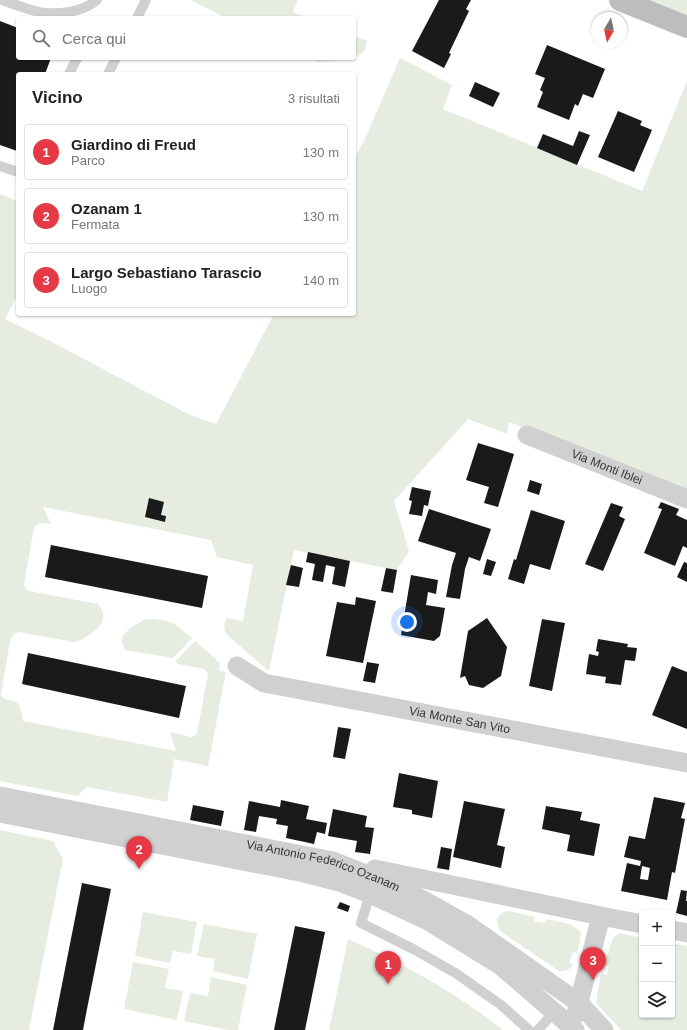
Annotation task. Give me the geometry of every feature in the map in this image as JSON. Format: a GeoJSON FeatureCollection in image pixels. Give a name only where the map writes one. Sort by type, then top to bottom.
{"type":"FeatureCollection","features":[{"type":"Feature","properties":{"kind":"main road"},"geometry":{"type":"LineString","coordinates":[[620,0],[687,27]]}},
{"type":"Feature","properties":{"kind":"street","name":"Via Monti Iblei"},"geometry":{"type":"LineString","coordinates":[[527,435],[687,499]]}},
{"type":"Feature","properties":{"kind":"street","name":"Via Monte San Vito"},"geometry":{"type":"LineString","coordinates":[[237,666],[264,683],[687,763]]}},
{"type":"Feature","properties":{"kind":"street","name":"Via Antonio Federico Ozanam"},"geometry":{"type":"LineString","coordinates":[[0,796],[333,861],[384,881],[468,925],[579,1003],[604,1030]]}},
{"type":"Feature","properties":{"kind":"street","name":"Via Antonio Federico Ozanam"},"geometry":{"type":"LineString","coordinates":[[0,813],[304,873],[339,882],[370,894],[428,921],[501,966],[574,1028]]}},
{"type":"Feature","properties":{"kind":"street"},"geometry":{"type":"LineString","coordinates":[[333,861],[639,923]]}},
{"type":"Feature","properties":{"kind":"street"},"geometry":{"type":"LineString","coordinates":[[574,1028],[601,916]]}},
{"type":"Feature","properties":{"kind":"street"},"geometry":{"type":"LineString","coordinates":[[675,931],[687,933]]}},
{"type":"Feature","properties":{"kind":"lane"},"geometry":{"type":"LineString","coordinates":[[2,0],[36,11],[58,13],[85,13],[97,0]]}},
{"type":"Feature","properties":{"kind":"lane"},"geometry":{"type":"LineString","coordinates":[[138,16],[145,0]]}},
{"type":"Feature","properties":{"kind":"lane"},"geometry":{"type":"LineString","coordinates":[[70,72],[76,60]]}},
{"type":"Feature","properties":{"kind":"lane"},"geometry":{"type":"LineString","coordinates":[[109,72],[115,60]]}},
{"type":"Feature","properties":{"kind":"lane"},"geometry":{"type":"LineString","coordinates":[[0,166],[16,171]]}},
{"type":"Feature","properties":{"kind":"lane"},"geometry":{"type":"LineString","coordinates":[[370,894],[361,923],[415,950],[457,974],[501,1005],[529,1030]]}},
{"type":"Feature","properties":{"kind":"lane"},"geometry":{"type":"LineString","coordinates":[[538,1030],[554,1012]]}},
{"type":"Feature","properties":{"kind":"shaded area"},"geometry":{"type":"Polygon","coordinates":[[[191,0],[298,0],[293,12],[304,16],[222,16],[191,0]]]}},
{"type":"Feature","properties":{"kind":"shaded area"},"geometry":{"type":"Polygon","coordinates":[[[649,0],[687,0],[687,16],[649,0]]]}},
{"type":"Feature","properties":{"kind":"shaded area"},"geometry":{"type":"Polygon","coordinates":[[[356,36],[367,41],[364,52],[356,57],[356,36]]]}},
{"type":"Feature","properties":{"kind":"shaded area"},"geometry":{"type":"Polygon","coordinates":[[[400,58],[452,85],[443,109],[642,191],[687,81],[687,491],[509,422],[507,434],[468,419],[394,501],[409,551],[397,570],[294,550],[269,671],[227,635],[224,624],[227,618],[243,621],[253,565],[217,557],[211,540],[43,507],[51,524],[40,523],[34,528],[24,584],[25,588],[29,591],[98,604],[103,614],[103,618],[97,629],[82,639],[74,642],[19,632],[12,636],[1,695],[5,699],[14,701],[18,704],[23,721],[176,751],[170,732],[191,737],[197,733],[208,674],[204,669],[177,664],[176,661],[195,641],[220,663],[219,671],[226,672],[208,766],[174,759],[167,802],[87,787],[77,796],[0,781],[0,194],[16,200],[16,298],[5,319],[50,341],[188,414],[216,424],[273,316],[356,316],[356,155],[365,139],[400,58]]]}},
{"type":"Feature","properties":{"kind":"shaded area"},"geometry":{"type":"Polygon","coordinates":[[[314,60],[348,60],[319,62],[314,60]]]}},
{"type":"Feature","properties":{"kind":"shaded area"},"geometry":{"type":"Polygon","coordinates":[[[146,619],[161,620],[173,623],[192,638],[173,658],[125,650],[122,640],[125,633],[146,619]]]}},
{"type":"Feature","properties":{"kind":"shaded area"},"geometry":{"type":"Polygon","coordinates":[[[0,830],[53,841],[63,859],[29,1030],[0,1030],[0,830]]]}},
{"type":"Feature","properties":{"kind":"shaded area"},"geometry":{"type":"Polygon","coordinates":[[[509,911],[535,917],[534,921],[545,923],[546,919],[565,923],[573,926],[581,932],[577,953],[573,952],[569,963],[573,964],[570,968],[565,971],[559,971],[500,931],[497,918],[503,912],[509,911]]]}},
{"type":"Feature","properties":{"kind":"shaded area"},"geometry":{"type":"Polygon","coordinates":[[[143,912],[197,922],[191,954],[173,951],[170,963],[135,956],[143,912]]]}},
{"type":"Feature","properties":{"kind":"shaded area"},"geometry":{"type":"Polygon","coordinates":[[[204,924],[257,934],[248,979],[213,971],[215,959],[197,956],[204,924]]]}},
{"type":"Feature","properties":{"kind":"shaded area"},"geometry":{"type":"Polygon","coordinates":[[[619,933],[639,937],[639,1018],[675,1018],[675,944],[687,946],[687,1030],[621,1030],[596,1003],[601,974],[607,975],[609,966],[604,965],[613,938],[619,933]]]}},
{"type":"Feature","properties":{"kind":"shaded area"},"geometry":{"type":"Polygon","coordinates":[[[348,939],[389,958],[448,991],[503,1030],[329,1030],[348,939]]]}},
{"type":"Feature","properties":{"kind":"shaded area"},"geometry":{"type":"Polygon","coordinates":[[[133,962],[169,969],[165,988],[183,991],[177,1020],[124,1009],[133,962]]]}},
{"type":"Feature","properties":{"kind":"shaded area"},"geometry":{"type":"Polygon","coordinates":[[[211,977],[247,985],[238,1030],[228,1030],[184,1021],[190,993],[208,996],[211,977]]]}},
{"type":"Feature","properties":{"kind":"building"},"geometry":{"type":"Polygon","coordinates":[[[439,0],[471,0],[466,9],[469,11],[449,53],[451,54],[444,68],[412,51],[439,0]]]}},
{"type":"Feature","properties":{"kind":"building"},"geometry":{"type":"Polygon","coordinates":[[[0,21],[16,27],[16,60],[50,60],[46,72],[16,72],[16,151],[0,145],[0,21]]]}},
{"type":"Feature","properties":{"kind":"building"},"geometry":{"type":"Polygon","coordinates":[[[547,45],[605,69],[593,98],[583,94],[578,106],[575,104],[569,120],[537,107],[543,92],[540,90],[545,78],[535,74],[547,45]]]}},
{"type":"Feature","properties":{"kind":"building"},"geometry":{"type":"Polygon","coordinates":[[[475,82],[500,93],[493,107],[469,96],[475,82]]]}},
{"type":"Feature","properties":{"kind":"building"},"geometry":{"type":"Polygon","coordinates":[[[618,111],[642,121],[640,125],[652,130],[634,172],[598,157],[618,111]]]}},
{"type":"Feature","properties":{"kind":"building"},"geometry":{"type":"Polygon","coordinates":[[[579,131],[590,135],[577,165],[537,148],[543,134],[573,146],[579,131]]]}},
{"type":"Feature","properties":{"kind":"building"},"geometry":{"type":"Polygon","coordinates":[[[478,443],[514,454],[498,507],[484,503],[489,487],[466,480],[478,443]]]}},
{"type":"Feature","properties":{"kind":"building"},"geometry":{"type":"Polygon","coordinates":[[[530,480],[542,484],[539,495],[527,491],[530,480]]]}},
{"type":"Feature","properties":{"kind":"building"},"geometry":{"type":"Polygon","coordinates":[[[412,487],[431,491],[428,506],[424,505],[422,516],[409,514],[412,501],[409,500],[412,487]]]}},
{"type":"Feature","properties":{"kind":"building"},"geometry":{"type":"Polygon","coordinates":[[[149,498],[164,502],[161,515],[166,516],[165,522],[145,517],[149,498]]]}},
{"type":"Feature","properties":{"kind":"building"},"geometry":{"type":"Polygon","coordinates":[[[661,502],[679,509],[676,515],[687,520],[687,548],[683,546],[675,566],[644,553],[662,509],[658,508],[661,502]]]}},
{"type":"Feature","properties":{"kind":"building"},"geometry":{"type":"Polygon","coordinates":[[[611,503],[623,507],[619,516],[625,519],[603,571],[585,564],[611,503]]]}},
{"type":"Feature","properties":{"kind":"building"},"geometry":{"type":"Polygon","coordinates":[[[429,509],[491,529],[480,561],[469,557],[465,569],[460,599],[446,597],[452,565],[456,553],[418,541],[429,509]]]}},
{"type":"Feature","properties":{"kind":"building"},"geometry":{"type":"Polygon","coordinates":[[[531,510],[565,521],[550,570],[530,564],[524,584],[508,579],[514,559],[516,560],[531,510]]]}},
{"type":"Feature","properties":{"kind":"building"},"geometry":{"type":"Polygon","coordinates":[[[51,545],[208,576],[202,608],[45,577],[51,545]]]}},
{"type":"Feature","properties":{"kind":"building"},"geometry":{"type":"Polygon","coordinates":[[[308,552],[350,561],[345,587],[332,584],[335,567],[326,565],[323,582],[312,580],[315,564],[306,562],[308,552]]]}},
{"type":"Feature","properties":{"kind":"building"},"geometry":{"type":"Polygon","coordinates":[[[487,559],[496,562],[491,576],[483,574],[487,559]]]}},
{"type":"Feature","properties":{"kind":"building"},"geometry":{"type":"Polygon","coordinates":[[[684,562],[687,563],[687,582],[677,577],[684,562]]]}},
{"type":"Feature","properties":{"kind":"building"},"geometry":{"type":"Polygon","coordinates":[[[291,565],[303,568],[299,587],[286,585],[291,565]]]}},
{"type":"Feature","properties":{"kind":"building"},"geometry":{"type":"Polygon","coordinates":[[[386,568],[397,570],[393,593],[381,591],[386,568]]]}},
{"type":"Feature","properties":{"kind":"building"},"geometry":{"type":"Polygon","coordinates":[[[411,575],[438,580],[436,594],[428,592],[426,605],[445,608],[440,636],[434,641],[401,635],[411,575]]]}},
{"type":"Feature","properties":{"kind":"building"},"geometry":{"type":"Polygon","coordinates":[[[356,597],[376,601],[363,663],[326,656],[337,602],[355,605],[356,597]]]}},
{"type":"Feature","properties":{"kind":"building"},"geometry":{"type":"Polygon","coordinates":[[[487,618],[507,647],[501,676],[483,688],[469,685],[465,676],[460,678],[468,631],[487,618]]]}},
{"type":"Feature","properties":{"kind":"building"},"geometry":{"type":"Polygon","coordinates":[[[542,619],[565,623],[552,691],[529,686],[542,619]]]}},
{"type":"Feature","properties":{"kind":"building"},"geometry":{"type":"Polygon","coordinates":[[[598,639],[628,644],[627,647],[637,648],[635,661],[625,660],[621,685],[605,683],[606,677],[586,674],[589,654],[598,656],[599,652],[596,651],[598,639]]]}},
{"type":"Feature","properties":{"kind":"building"},"geometry":{"type":"Polygon","coordinates":[[[28,653],[186,686],[179,718],[22,684],[28,653]]]}},
{"type":"Feature","properties":{"kind":"building"},"geometry":{"type":"Polygon","coordinates":[[[367,662],[379,664],[375,683],[363,681],[367,662]]]}},
{"type":"Feature","properties":{"kind":"building"},"geometry":{"type":"Polygon","coordinates":[[[672,666],[687,672],[687,729],[652,715],[672,666]]]}},
{"type":"Feature","properties":{"kind":"building"},"geometry":{"type":"Polygon","coordinates":[[[338,727],[351,729],[345,759],[333,757],[338,727]]]}},
{"type":"Feature","properties":{"kind":"building"},"geometry":{"type":"Polygon","coordinates":[[[399,773],[438,781],[432,818],[412,814],[412,810],[393,807],[399,773]]]}},
{"type":"Feature","properties":{"kind":"building"},"geometry":{"type":"Polygon","coordinates":[[[654,797],[685,803],[681,818],[685,819],[675,873],[672,872],[667,900],[621,891],[627,863],[640,866],[641,861],[624,857],[629,836],[645,839],[654,797]],[[642,866],[640,879],[648,880],[650,868],[642,866]]]}},
{"type":"Feature","properties":{"kind":"building"},"geometry":{"type":"Polygon","coordinates":[[[281,800],[309,806],[306,819],[327,823],[325,834],[317,832],[314,844],[286,838],[288,826],[276,824],[277,819],[259,816],[256,832],[244,830],[249,801],[280,807],[281,800]]]}},
{"type":"Feature","properties":{"kind":"building"},"geometry":{"type":"Polygon","coordinates":[[[464,801],[505,809],[497,845],[505,847],[501,868],[453,857],[464,801]]]}},
{"type":"Feature","properties":{"kind":"building"},"geometry":{"type":"Polygon","coordinates":[[[193,805],[224,811],[221,826],[190,820],[193,805]]]}},
{"type":"Feature","properties":{"kind":"building"},"geometry":{"type":"Polygon","coordinates":[[[546,806],[582,812],[580,820],[600,824],[594,856],[567,851],[570,835],[542,829],[546,806]]]}},
{"type":"Feature","properties":{"kind":"building"},"geometry":{"type":"Polygon","coordinates":[[[333,809],[367,816],[365,827],[374,828],[370,854],[355,852],[357,841],[328,836],[333,809]]]}},
{"type":"Feature","properties":{"kind":"building"},"geometry":{"type":"Polygon","coordinates":[[[441,847],[452,849],[449,870],[437,868],[441,847]]]}},
{"type":"Feature","properties":{"kind":"building"},"geometry":{"type":"Polygon","coordinates":[[[82,883],[111,889],[83,1030],[53,1030],[82,883]]]}},
{"type":"Feature","properties":{"kind":"building"},"geometry":{"type":"Polygon","coordinates":[[[681,890],[687,891],[687,916],[676,913],[681,890]]]}},
{"type":"Feature","properties":{"kind":"building"},"geometry":{"type":"Polygon","coordinates":[[[340,902],[350,906],[348,912],[337,908],[340,902]]]}},
{"type":"Feature","properties":{"kind":"building"},"geometry":{"type":"Polygon","coordinates":[[[295,926],[325,932],[305,1030],[274,1030],[295,926]]]}},
{"type":"Feature","properties":{"kind":"place","name":"Ozanam 1"},"geometry":{"type":"Point","coordinates":[139,869]}},
{"type":"Feature","properties":{"kind":"place","name":"Largo Sebastiano Tarascio"},"geometry":{"type":"Point","coordinates":[593,980]}},
{"type":"Feature","properties":{"kind":"place","name":"Giardino di Freud"},"geometry":{"type":"Point","coordinates":[388,984]}}]}
